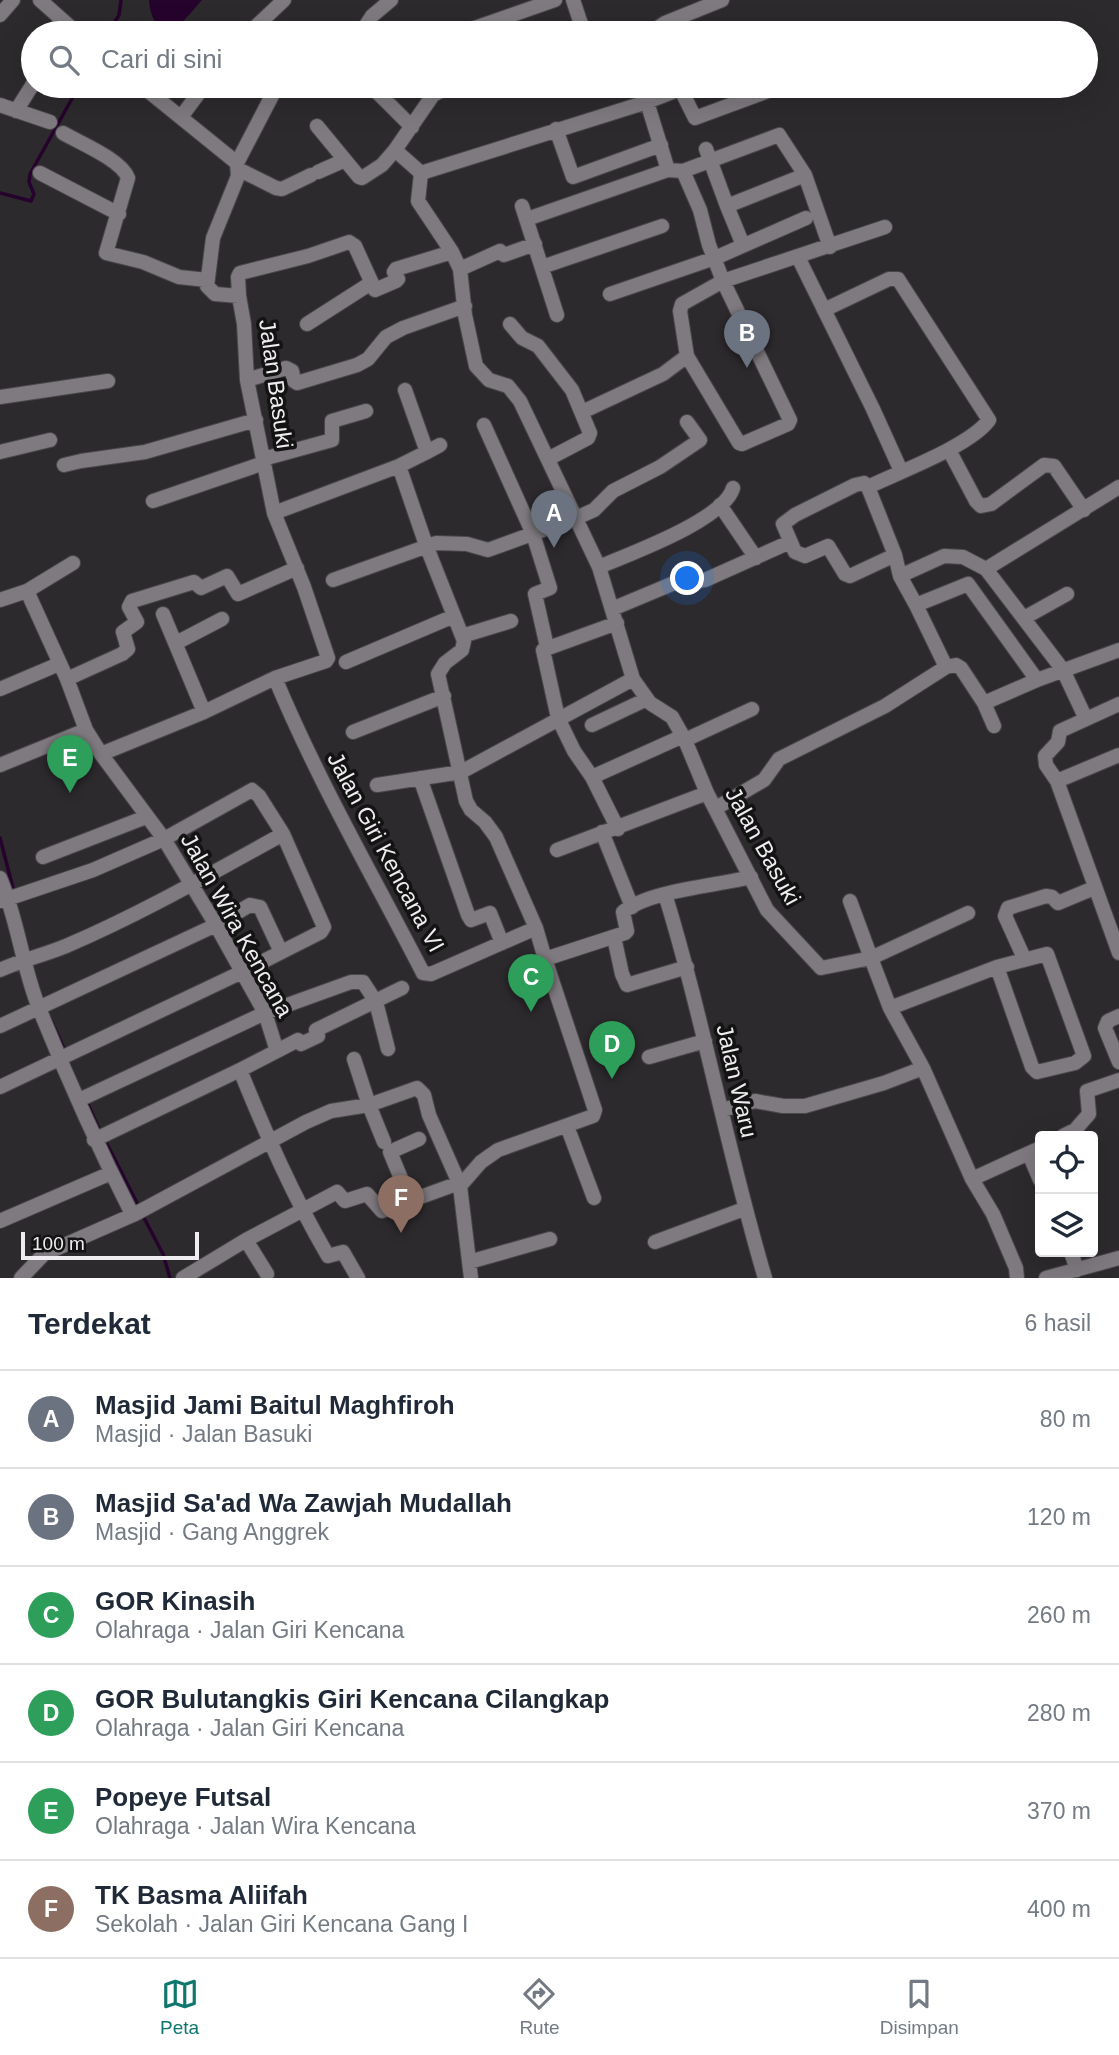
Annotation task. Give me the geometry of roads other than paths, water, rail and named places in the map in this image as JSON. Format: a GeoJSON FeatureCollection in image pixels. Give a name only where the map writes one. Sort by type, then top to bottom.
{"type":"FeatureCollection","features":[{"type":"Feature","properties":{"kind":"street"},"geometry":{"type":"LineString","coordinates":[[0,15],[13,0]]}},
{"type":"Feature","properties":{"kind":"street"},"geometry":{"type":"LineString","coordinates":[[40,0],[61,21]]}},
{"type":"Feature","properties":{"kind":"street"},"geometry":{"type":"LineString","coordinates":[[262,21],[284,0]]}},
{"type":"Feature","properties":{"kind":"street"},"geometry":{"type":"LineString","coordinates":[[369,21],[391,0]]}},
{"type":"Feature","properties":{"kind":"street"},"geometry":{"type":"LineString","coordinates":[[495,21],[555,0]]}},
{"type":"Feature","properties":{"kind":"street"},"geometry":{"type":"LineString","coordinates":[[573,0],[580,21]]}},
{"type":"Feature","properties":{"kind":"street"},"geometry":{"type":"LineString","coordinates":[[670,21],[722,0]]}},
{"type":"Feature","properties":{"kind":"street"},"geometry":{"type":"LineString","coordinates":[[16,111],[24,98]]}},
{"type":"Feature","properties":{"kind":"street"},"geometry":{"type":"LineString","coordinates":[[63,133],[119,165],[127,173],[119,214],[106,253],[143,262],[179,276],[207,280],[213,238],[239,176],[238,166],[233,157],[157,98]]}},
{"type":"Feature","properties":{"kind":"street"},"geometry":{"type":"LineString","coordinates":[[181,117],[195,98]]}},
{"type":"Feature","properties":{"kind":"street"},"geometry":{"type":"LineString","coordinates":[[238,166],[258,118],[270,98]]}},
{"type":"Feature","properties":{"kind":"street"},"geometry":{"type":"LineString","coordinates":[[383,98],[412,127]]}},
{"type":"Feature","properties":{"kind":"street"},"geometry":{"type":"LineString","coordinates":[[317,125],[362,178],[383,165],[431,98]]}},
{"type":"Feature","properties":{"kind":"street"},"geometry":{"type":"LineString","coordinates":[[395,150],[421,173],[656,98]]}},
{"type":"Feature","properties":{"kind":"street"},"geometry":{"type":"LineString","coordinates":[[685,98],[695,118],[749,98]]}},
{"type":"Feature","properties":{"kind":"street"},"geometry":{"type":"LineString","coordinates":[[647,102],[668,170]]}},
{"type":"Feature","properties":{"kind":"street"},"geometry":{"type":"LineString","coordinates":[[0,105],[50,122]]}},
{"type":"Feature","properties":{"kind":"street"},"geometry":{"type":"LineString","coordinates":[[556,129],[573,177],[661,145]]}},
{"type":"Feature","properties":{"kind":"street"},"geometry":{"type":"LineString","coordinates":[[557,315],[524,212],[668,170],[684,171],[709,155],[776,134],[805,175],[830,247]]}},
{"type":"Feature","properties":{"kind":"street"},"geometry":{"type":"LineString","coordinates":[[709,155],[743,245]]}},
{"type":"Feature","properties":{"kind":"street"},"geometry":{"type":"LineString","coordinates":[[238,166],[276,188],[282,188],[345,160]]}},
{"type":"Feature","properties":{"kind":"street"},"geometry":{"type":"LineString","coordinates":[[684,171],[723,281],[789,422],[746,443],[738,443],[730,425],[687,356],[680,307],[687,300],[723,281],[885,227]]}},
{"type":"Feature","properties":{"kind":"street"},"geometry":{"type":"LineString","coordinates":[[40,173],[119,214]]}},
{"type":"Feature","properties":{"kind":"street","name":"Jalan Basuki"},"geometry":{"type":"LineString","coordinates":[[421,173],[418,201],[452,252],[460,269],[465,315],[476,366],[489,380],[508,386],[520,401],[598,567],[634,680],[647,699],[672,717],[767,910],[821,968],[871,958]]}},
{"type":"Feature","properties":{"kind":"street"},"geometry":{"type":"LineString","coordinates":[[727,206],[805,175]]}},
{"type":"Feature","properties":{"kind":"street"},"geometry":{"type":"LineString","coordinates":[[610,294],[715,258],[806,218]]}},
{"type":"Feature","properties":{"kind":"street"},"geometry":{"type":"LineString","coordinates":[[542,267],[662,226]]}},
{"type":"Feature","properties":{"kind":"street"},"geometry":{"type":"LineString","coordinates":[[239,296],[240,273],[308,256],[349,242],[355,246],[376,290],[397,279],[394,272],[396,269],[452,252]]}},
{"type":"Feature","properties":{"kind":"street"},"geometry":{"type":"LineString","coordinates":[[460,269],[500,251],[505,255],[535,244]]}},
{"type":"Feature","properties":{"kind":"street"},"geometry":{"type":"LineString","coordinates":[[798,257],[901,471]]}},
{"type":"Feature","properties":{"kind":"street"},"geometry":{"type":"LineString","coordinates":[[824,310],[889,279],[898,279],[989,420],[949,450],[868,486]]}},
{"type":"Feature","properties":{"kind":"street","name":"Jalan Basuki"},"geometry":{"type":"LineString","coordinates":[[207,280],[207,286],[215,295],[239,296],[244,324],[247,380],[274,513],[297,568],[328,658],[326,661],[275,678]]}},
{"type":"Feature","properties":{"kind":"street"},"geometry":{"type":"LineString","coordinates":[[307,324],[371,283]]}},
{"type":"Feature","properties":{"kind":"street"},"geometry":{"type":"LineString","coordinates":[[247,380],[286,368],[292,371],[293,381],[297,383],[357,365],[374,353],[386,337],[403,328],[465,306]]}},
{"type":"Feature","properties":{"kind":"street"},"geometry":{"type":"LineString","coordinates":[[510,324],[522,338],[538,346],[572,390],[590,433],[588,438],[548,459]]}},
{"type":"Feature","properties":{"kind":"street"},"geometry":{"type":"LineString","coordinates":[[582,412],[663,374],[687,356]]}},
{"type":"Feature","properties":{"kind":"street"},"geometry":{"type":"LineString","coordinates":[[0,397],[108,381]]}},
{"type":"Feature","properties":{"kind":"street"},"geometry":{"type":"LineString","coordinates":[[274,513],[399,466],[434,449],[405,390]]}},
{"type":"Feature","properties":{"kind":"street"},"geometry":{"type":"LineString","coordinates":[[153,501],[263,461],[332,440],[332,421],[366,411]]}},
{"type":"Feature","properties":{"kind":"street"},"geometry":{"type":"LineString","coordinates":[[65,466],[81,461],[145,452],[256,420]]}},
{"type":"Feature","properties":{"kind":"street"},"geometry":{"type":"LineString","coordinates":[[333,580],[436,542],[467,544],[488,550],[594,510],[613,491],[660,467],[700,440],[687,422]]}},
{"type":"Feature","properties":{"kind":"street"},"geometry":{"type":"LineString","coordinates":[[484,425],[533,534],[550,588],[536,594],[547,647]]}},
{"type":"Feature","properties":{"kind":"street"},"geometry":{"type":"LineString","coordinates":[[0,452],[50,440]]}},
{"type":"Feature","properties":{"kind":"street"},"geometry":{"type":"LineString","coordinates":[[949,450],[981,506],[991,504],[1049,464],[1054,466],[1084,510]]}},
{"type":"Feature","properties":{"kind":"street"},"geometry":{"type":"LineString","coordinates":[[183,1278],[246,1240],[337,1192],[345,1201],[366,1194],[382,1211],[460,1185],[481,1162],[498,1150],[593,1116],[595,1110],[537,928],[496,837],[466,801],[438,674],[445,663],[462,650],[462,636],[426,545],[399,466]]}},
{"type":"Feature","properties":{"kind":"street"},"geometry":{"type":"LineString","coordinates":[[895,555],[850,576],[845,574],[828,546],[805,556],[795,552],[783,524],[855,485],[864,483],[868,486],[895,555],[900,576],[946,667]]}},
{"type":"Feature","properties":{"kind":"street"},"geometry":{"type":"LineString","coordinates":[[598,567],[684,529],[720,505],[731,495],[733,488]]}},
{"type":"Feature","properties":{"kind":"street"},"geometry":{"type":"LineString","coordinates":[[986,569],[1116,490],[1119,506]]}},
{"type":"Feature","properties":{"kind":"street"},"geometry":{"type":"LineString","coordinates":[[720,505],[756,558]]}},
{"type":"Feature","properties":{"kind":"street"},"geometry":{"type":"LineString","coordinates":[[618,829],[592,776],[574,751],[558,718],[543,650],[691,576],[705,580],[790,542]]}},
{"type":"Feature","properties":{"kind":"street"},"geometry":{"type":"LineString","coordinates":[[900,576],[944,556],[963,557],[986,569],[1063,670],[1086,719]]}},
{"type":"Feature","properties":{"kind":"street"},"geometry":{"type":"LineString","coordinates":[[0,600],[27,591],[73,563]]}},
{"type":"Feature","properties":{"kind":"street"},"geometry":{"type":"LineString","coordinates":[[67,679],[128,649],[123,632],[137,622],[129,607],[132,601],[194,582],[201,588],[227,576],[238,594],[297,568]]}},
{"type":"Feature","properties":{"kind":"street"},"geometry":{"type":"LineString","coordinates":[[916,605],[968,584],[1037,680]]}},
{"type":"Feature","properties":{"kind":"street","name":"Jalan Wira Kencana"},"geometry":{"type":"LineString","coordinates":[[27,591],[67,679],[86,730],[100,754],[164,839],[216,925],[265,1013],[277,1051],[100,1136]]}},
{"type":"Feature","properties":{"kind":"street"},"geometry":{"type":"LineString","coordinates":[[1024,618],[1067,594]]}},
{"type":"Feature","properties":{"kind":"street"},"geometry":{"type":"LineString","coordinates":[[163,614],[204,712]]}},
{"type":"Feature","properties":{"kind":"street"},"geometry":{"type":"LineString","coordinates":[[346,663],[454,616]]}},
{"type":"Feature","properties":{"kind":"street"},"geometry":{"type":"LineString","coordinates":[[176,643],[222,619]]}},
{"type":"Feature","properties":{"kind":"street"},"geometry":{"type":"LineString","coordinates":[[462,636],[511,621]]}},
{"type":"Feature","properties":{"kind":"street"},"geometry":{"type":"LineString","coordinates":[[984,703],[1119,650]]}},
{"type":"Feature","properties":{"kind":"street"},"geometry":{"type":"LineString","coordinates":[[0,689],[59,664]]}},
{"type":"Feature","properties":{"kind":"street"},"geometry":{"type":"LineString","coordinates":[[716,808],[764,780],[779,759],[885,706],[946,667],[961,668],[984,703],[994,726]]}},
{"type":"Feature","properties":{"kind":"street"},"geometry":{"type":"LineString","coordinates":[[100,754],[204,712],[275,678]]}},
{"type":"Feature","properties":{"kind":"street","name":"Jalan Giri Kencana VI"},"geometry":{"type":"LineString","coordinates":[[275,678],[347,832],[423,973],[431,974],[537,928]]}},
{"type":"Feature","properties":{"kind":"street"},"geometry":{"type":"LineString","coordinates":[[377,785],[461,772],[558,718],[634,680]]}},
{"type":"Feature","properties":{"kind":"street"},"geometry":{"type":"LineString","coordinates":[[353,732],[444,696]]}},
{"type":"Feature","properties":{"kind":"street"},"geometry":{"type":"LineString","coordinates":[[593,725],[647,699]]}},
{"type":"Feature","properties":{"kind":"street"},"geometry":{"type":"LineString","coordinates":[[1119,704],[1060,731],[1058,742],[1045,757],[1046,765],[1057,782],[1119,953]]}},
{"type":"Feature","properties":{"kind":"street"},"geometry":{"type":"LineString","coordinates":[[592,776],[752,709]]}},
{"type":"Feature","properties":{"kind":"street"},"geometry":{"type":"LineString","coordinates":[[0,765],[86,730]]}},
{"type":"Feature","properties":{"kind":"street"},"geometry":{"type":"LineString","coordinates":[[1057,782],[1119,755]]}},
{"type":"Feature","properties":{"kind":"street"},"geometry":{"type":"LineString","coordinates":[[420,778],[468,915],[471,920],[490,913],[502,943]]}},
{"type":"Feature","properties":{"kind":"street"},"geometry":{"type":"LineString","coordinates":[[0,1087],[242,972],[321,932],[324,928],[283,834],[252,790],[164,839],[93,870],[10,898]]}},
{"type":"Feature","properties":{"kind":"street"},"geometry":{"type":"LineString","coordinates":[[557,850],[708,793]]}},
{"type":"Feature","properties":{"kind":"street"},"geometry":{"type":"LineString","coordinates":[[43,857],[146,817]]}},
{"type":"Feature","properties":{"kind":"street"},"geometry":{"type":"LineString","coordinates":[[602,832],[629,909]]}},
{"type":"Feature","properties":{"kind":"street"},"geometry":{"type":"LineString","coordinates":[[0,970],[29,957],[65,947],[191,885],[283,834]]}},
{"type":"Feature","properties":{"kind":"street"},"geometry":{"type":"LineString","coordinates":[[545,959],[627,931],[623,915],[629,909],[665,894],[751,877]]}},
{"type":"Feature","properties":{"kind":"street"},"geometry":{"type":"LineString","coordinates":[[0,878],[10,898],[44,1004],[100,1136],[111,1173],[138,1212]]}},
{"type":"Feature","properties":{"kind":"street"},"geometry":{"type":"LineString","coordinates":[[1024,958],[1005,916],[1009,908],[1050,895],[1058,903],[1094,888]]}},
{"type":"Feature","properties":{"kind":"street","name":"Jalan Waru"},"geometry":{"type":"LineString","coordinates":[[665,894],[687,967],[744,1209],[765,1278]]}},
{"type":"Feature","properties":{"kind":"street"},"geometry":{"type":"LineString","coordinates":[[850,901],[890,1008],[923,1068],[972,1179],[993,1214],[1016,1268],[1017,1278]]}},
{"type":"Feature","properties":{"kind":"street"},"geometry":{"type":"LineString","coordinates":[[0,1026],[216,925],[250,905],[260,907],[281,952]]}},
{"type":"Feature","properties":{"kind":"street"},"geometry":{"type":"LineString","coordinates":[[871,958],[968,913]]}},
{"type":"Feature","properties":{"kind":"street"},"geometry":{"type":"LineString","coordinates":[[614,937],[627,985],[687,967]]}},
{"type":"Feature","properties":{"kind":"street"},"geometry":{"type":"LineString","coordinates":[[890,1008],[997,967],[1047,954],[1084,1056],[1075,1063],[1041,1072],[1032,1067],[997,967]]}},
{"type":"Feature","properties":{"kind":"street"},"geometry":{"type":"LineString","coordinates":[[84,1098],[265,1013],[333,987],[360,981],[376,1002],[387,1049]]}},
{"type":"Feature","properties":{"kind":"street"},"geometry":{"type":"LineString","coordinates":[[277,1051],[298,1040],[301,1044],[318,1036],[316,1030],[342,1015],[402,988]]}},
{"type":"Feature","properties":{"kind":"street"},"geometry":{"type":"LineString","coordinates":[[1119,1016],[1108,1021],[1105,1028],[1119,1062]]}},
{"type":"Feature","properties":{"kind":"street"},"geometry":{"type":"LineString","coordinates":[[649,1057],[705,1041]]}},
{"type":"Feature","properties":{"kind":"street"},"geometry":{"type":"LineString","coordinates":[[354,1059],[384,1142]]}},
{"type":"Feature","properties":{"kind":"street"},"geometry":{"type":"LineString","coordinates":[[722,1110],[755,1101],[783,1106],[805,1106],[874,1087],[923,1068]]}},
{"type":"Feature","properties":{"kind":"street"},"geometry":{"type":"LineString","coordinates":[[240,1070],[269,1143],[302,1211],[328,1256],[343,1252],[358,1278]]}},
{"type":"Feature","properties":{"kind":"street"},"geometry":{"type":"LineString","coordinates":[[1073,1131],[1089,1114],[1087,1091],[1119,1080]]}},
{"type":"Feature","properties":{"kind":"street"},"geometry":{"type":"LineString","coordinates":[[21,1278],[44,1254],[138,1212],[306,1122],[331,1111],[369,1105],[417,1088],[421,1090],[460,1185],[471,1278]]}},
{"type":"Feature","properties":{"kind":"street"},"geometry":{"type":"LineString","coordinates":[[567,1126],[594,1198]]}},
{"type":"Feature","properties":{"kind":"street"},"geometry":{"type":"LineString","coordinates":[[410,1200],[390,1152],[419,1139]]}},
{"type":"Feature","properties":{"kind":"street"},"geometry":{"type":"LineString","coordinates":[[972,1179],[1035,1151]]}},
{"type":"Feature","properties":{"kind":"street"},"geometry":{"type":"LineString","coordinates":[[0,1221],[111,1173]]}},
{"type":"Feature","properties":{"kind":"street"},"geometry":{"type":"LineString","coordinates":[[654,1242],[744,1209]]}},
{"type":"Feature","properties":{"kind":"street"},"geometry":{"type":"LineString","coordinates":[[469,1262],[550,1239]]}},
{"type":"Feature","properties":{"kind":"street"},"geometry":{"type":"LineString","coordinates":[[246,1240],[267,1274]]}},
{"type":"Feature","properties":{"kind":"street"},"geometry":{"type":"LineString","coordinates":[[1073,1257],[1077,1270]]}},
{"type":"Feature","properties":{"kind":"street"},"geometry":{"type":"LineString","coordinates":[[1046,1278],[1119,1258]]}},
{"type":"Feature","properties":{"kind":"waterway"},"geometry":{"type":"LineString","coordinates":[[115,21],[121,0]]}},
{"type":"Feature","properties":{"kind":"waterway"},"geometry":{"type":"LineString","coordinates":[[0,193],[31,201],[34,194],[29,182],[30,174],[72,98]]}},
{"type":"Feature","properties":{"kind":"waterway"},"geometry":{"type":"LineString","coordinates":[[0,838],[14,892]]}},
{"type":"Feature","properties":{"kind":"waterway"},"geometry":{"type":"LineString","coordinates":[[51,1020],[65,1051]]}},
{"type":"Feature","properties":{"kind":"waterway"},"geometry":{"type":"LineString","coordinates":[[86,1100],[100,1131]]}},
{"type":"Feature","properties":{"kind":"waterway"},"geometry":{"type":"LineString","coordinates":[[104,1138],[140,1209]]}},
{"type":"Feature","properties":{"kind":"waterway"},"geometry":{"type":"LineString","coordinates":[[143,1216],[163,1254],[170,1278]]}},
{"type":"Feature","properties":{"kind":"place","name":"Masjid Sa'ad Wa Zawjah Mudallah"},"geometry":{"type":"Point","coordinates":[747,368]}},
{"type":"Feature","properties":{"kind":"place","name":"Masjid Jami Baitul Maghfiroh"},"geometry":{"type":"Point","coordinates":[554,548]}},
{"type":"Feature","properties":{"kind":"place","name":"Popeye Futsal"},"geometry":{"type":"Point","coordinates":[70,793]}},
{"type":"Feature","properties":{"kind":"place","name":"GOR Kinasih"},"geometry":{"type":"Point","coordinates":[531,1012]}},
{"type":"Feature","properties":{"kind":"place","name":"GOR Bulutangkis Giri Kencana Cilangkap"},"geometry":{"type":"Point","coordinates":[612,1079]}},
{"type":"Feature","properties":{"kind":"place","name":"TK Basma Aliifah"},"geometry":{"type":"Point","coordinates":[401,1233]}}]}
